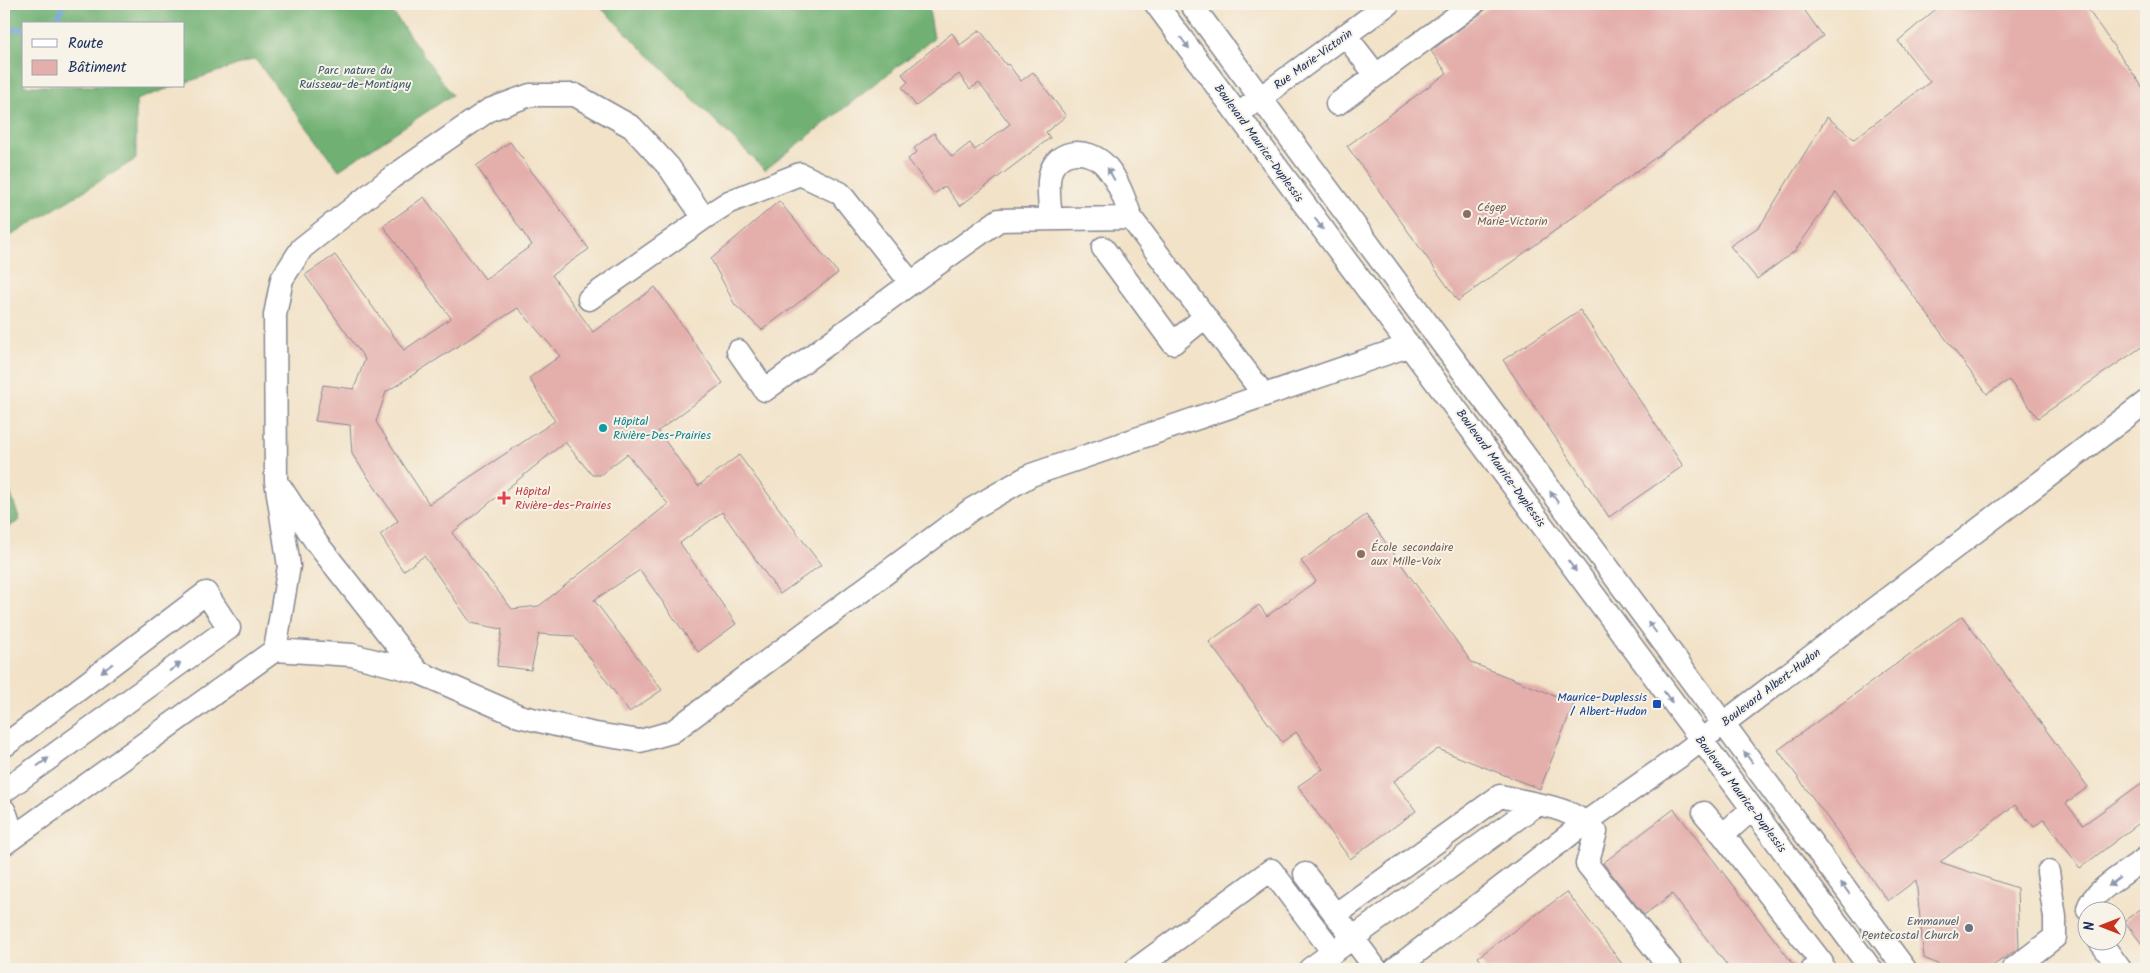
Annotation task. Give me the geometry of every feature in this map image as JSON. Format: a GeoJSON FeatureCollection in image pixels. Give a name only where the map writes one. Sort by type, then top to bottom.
{"type":"FeatureCollection","features":[{"type":"Feature","properties":{"kind":"street","name":"Boulevard Maurice-Duplessis"},"geometry":{"type":"LineString","coordinates":[[1156,4],[1394,328],[1440,386],[1871,969]]}},
{"type":"Feature","properties":{"kind":"street","name":"Boulevard Maurice-Duplessis"},"geometry":{"type":"LineString","coordinates":[[1190,4],[1905,969]]}},
{"type":"Feature","properties":{"kind":"street","name":"Rue Marie-Victorin"},"geometry":{"type":"LineString","coordinates":[[1238,114],[1388,4]]}},
{"type":"Feature","properties":{"kind":"street"},"geometry":{"type":"LineString","coordinates":[[1337,104],[1474,4]]}},
{"type":"Feature","properties":{"kind":"street"},"geometry":{"type":"LineString","coordinates":[[1345,35],[1376,74]]}},
{"type":"Feature","properties":{"kind":"street"},"geometry":{"type":"LineString","coordinates":[[275,650],[289,566],[276,481],[275,315],[282,279],[302,248],[391,178],[489,110],[530,95],[575,95],[632,128],[669,167],[704,218]]}},
{"type":"Feature","properties":{"kind":"street"},"geometry":{"type":"LineString","coordinates":[[1051,219],[1049,179],[1055,165],[1065,154],[1079,152],[1092,154],[1106,166],[1122,193],[1130,218],[1264,395]]}},
{"type":"Feature","properties":{"kind":"street"},"geometry":{"type":"LineString","coordinates":[[589,299],[729,202],[800,174],[840,193],[911,284]]}},
{"type":"Feature","properties":{"kind":"street"},"geometry":{"type":"LineString","coordinates":[[738,351],[765,390],[999,220],[1130,218]]}},
{"type":"Feature","properties":{"kind":"street"},"geometry":{"type":"LineString","coordinates":[[1103,248],[1173,343],[1205,317]]}},
{"type":"Feature","properties":{"kind":"street"},"geometry":{"type":"LineString","coordinates":[[1394,328],[1418,312]]}},
{"type":"Feature","properties":{"kind":"street"},"geometry":{"type":"LineString","coordinates":[[7,829],[275,650],[352,655],[418,672],[519,716],[590,733],[640,741],[672,732],[972,509],[1031,474],[1408,346]]}},
{"type":"Feature","properties":{"kind":"street"},"geometry":{"type":"LineString","coordinates":[[1440,386],[1462,370]]}},
{"type":"Feature","properties":{"kind":"street","name":"Boulevard Albert-Hudon"},"geometry":{"type":"LineString","coordinates":[[1395,969],[1586,822],[1701,740],[2146,402]]}},
{"type":"Feature","properties":{"kind":"street"},"geometry":{"type":"LineString","coordinates":[[1477,436],[1498,421]]}},
{"type":"Feature","properties":{"kind":"street"},"geometry":{"type":"LineString","coordinates":[[276,481],[316,542],[418,672]]}},
{"type":"Feature","properties":{"kind":"street"},"geometry":{"type":"LineString","coordinates":[[4,746],[206,593],[228,628],[4,791]]}},
{"type":"Feature","properties":{"kind":"street"},"geometry":{"type":"LineString","coordinates":[[1335,915],[1500,796],[1561,808],[1586,822],[1596,832],[1588,864],[1672,969]]}},
{"type":"Feature","properties":{"kind":"street"},"geometry":{"type":"LineString","coordinates":[[1310,969],[1537,804]]}},
{"type":"Feature","properties":{"kind":"street"},"geometry":{"type":"LineString","coordinates":[[1723,835],[1752,809]]}},
{"type":"Feature","properties":{"kind":"street"},"geometry":{"type":"LineString","coordinates":[[1704,812],[1723,835],[1815,963],[1844,934],[1866,917]]}},
{"type":"Feature","properties":{"kind":"street"},"geometry":{"type":"LineString","coordinates":[[2092,900],[2146,858]]}},
{"type":"Feature","properties":{"kind":"street"},"geometry":{"type":"LineString","coordinates":[[1136,969],[1271,870],[1333,952]]}},
{"type":"Feature","properties":{"kind":"street"},"geometry":{"type":"LineString","coordinates":[[2013,969],[2055,937],[2056,917],[2048,872]]}},
{"type":"Feature","properties":{"kind":"street"},"geometry":{"type":"LineString","coordinates":[[1305,874],[1376,969]]}},
{"type":"Feature","properties":{"kind":"street"},"geometry":{"type":"LineString","coordinates":[[2106,950],[2120,969]]}},
{"type":"Feature","properties":{"kind":"green space","name":"Parc nature du Ruisseau-de-Montigny"},"geometry":{"type":"Polygon","coordinates":[[[4,4],[387,4],[452,95],[339,170],[255,59],[185,83],[185,22],[22,22],[22,88],[169,88],[136,100],[136,159],[4,240],[4,4]]]}},
{"type":"Feature","properties":{"kind":"green space"},"geometry":{"type":"Polygon","coordinates":[[[597,4],[928,4],[934,38],[765,170],[597,4]]]}},
{"type":"Feature","properties":{"kind":"green space"},"geometry":{"type":"Polygon","coordinates":[[[4,476],[20,520],[4,530],[4,476]]]}},
{"type":"Feature","properties":{"kind":"building","name":"Cégep Marie-Victorin"},"geometry":{"type":"Polygon","coordinates":[[[1493,4],[1800,4],[1823,36],[1458,301],[1347,146],[1447,73],[1431,51],[1493,4]]]}},
{"type":"Feature","properties":{"kind":"building"},"geometry":{"type":"Polygon","coordinates":[[[1942,4],[2006,4],[2009,8],[2016,4],[2084,4],[2146,92],[2146,344],[2038,418],[2009,380],[1987,394],[1836,192],[1795,251],[1757,279],[1730,246],[1760,226],[1827,117],[1854,139],[1930,82],[1898,41],[1942,4]]]}},
{"type":"Feature","properties":{"kind":"building"},"geometry":{"type":"Polygon","coordinates":[[[980,30],[1006,65],[1008,64],[1021,81],[1033,72],[1066,116],[1046,132],[1050,138],[960,206],[945,186],[934,194],[908,159],[917,152],[914,148],[934,133],[952,157],[970,143],[975,150],[1010,124],[979,83],[970,89],[959,74],[916,106],[902,87],[908,82],[902,74],[952,33],[960,45],[980,30]]]}},
{"type":"Feature","properties":{"kind":"building","name":"Hôpital Rivière-Des-Prairies"},"geometry":{"type":"Polygon","coordinates":[[[510,142],[589,249],[552,275],[593,332],[655,287],[723,383],[658,431],[698,486],[739,455],[821,565],[780,594],[722,512],[680,543],[736,624],[698,652],[640,570],[594,600],[662,690],[629,712],[574,636],[539,634],[531,670],[497,666],[502,629],[471,623],[424,556],[403,571],[380,535],[398,521],[352,454],[350,425],[315,421],[323,385],[354,389],[365,359],[305,275],[335,255],[404,350],[451,318],[383,226],[424,197],[485,279],[532,245],[476,166],[510,142]],[[518,308],[386,392],[376,422],[429,504],[555,421],[529,378],[560,356],[518,308]],[[565,442],[452,533],[512,609],[539,606],[668,504],[627,454],[600,475],[592,475],[565,442]]]}},
{"type":"Feature","properties":{"kind":"building"},"geometry":{"type":"Polygon","coordinates":[[[779,201],[838,273],[762,330],[735,305],[711,259],[779,201]]]}},
{"type":"Feature","properties":{"kind":"building"},"geometry":{"type":"Polygon","coordinates":[[[1580,310],[1683,466],[1609,517],[1503,360],[1580,310]]]}},
{"type":"Feature","properties":{"kind":"building"},"geometry":{"type":"Polygon","coordinates":[[[1366,515],[1472,663],[1574,703],[1540,789],[1438,749],[1394,781],[1416,811],[1350,859],[1298,786],[1323,769],[1296,732],[1282,742],[1209,642],[1259,605],[1267,616],[1316,581],[1301,561],[1366,515]]]}},
{"type":"Feature","properties":{"kind":"building"},"geometry":{"type":"Polygon","coordinates":[[[1962,616],[2088,787],[2066,803],[2083,825],[2146,780],[2146,818],[2080,868],[2044,819],[2034,827],[2015,805],[1940,862],[2017,888],[2019,948],[1988,969],[1949,969],[1924,958],[1916,880],[1888,901],[1778,750],[1962,616]]]}},
{"type":"Feature","properties":{"kind":"building"},"geometry":{"type":"Polygon","coordinates":[[[1674,809],[1797,969],[1730,969],[1672,894],[1644,915],[1603,863],[1674,809]]]}},
{"type":"Feature","properties":{"kind":"building"},"geometry":{"type":"Polygon","coordinates":[[[1567,892],[1626,969],[1486,969],[1478,957],[1567,892]]]}},
{"type":"Feature","properties":{"kind":"building"},"geometry":{"type":"Polygon","coordinates":[[[2146,905],[2146,949],[2128,926],[2128,918],[2146,905]]]}},
{"type":"Feature","properties":{"kind":"waterway"},"geometry":{"type":"LineString","coordinates":[[55,22],[64,4]]}},
{"type":"Feature","properties":{"kind":"waterway"},"geometry":{"type":"LineString","coordinates":[[4,30],[22,29]]}},
{"type":"Feature","properties":{"kind":"place","name":"Cégep Marie-Victorin"},"geometry":{"type":"Point","coordinates":[1467,214]}},
{"type":"Feature","properties":{"kind":"place","name":"Hôpital Rivière-Des-Prairies"},"geometry":{"type":"Point","coordinates":[603,428]}},
{"type":"Feature","properties":{"kind":"place","name":"Hôpital Rivière-des-Prairies"},"geometry":{"type":"Point","coordinates":[504,498]}},
{"type":"Feature","properties":{"kind":"place","name":"École secondaire aux Mille-Voix"},"geometry":{"type":"Point","coordinates":[1361,554]}},
{"type":"Feature","properties":{"kind":"place","name":"Maurice-Duplessis / Albert-Hudon"},"geometry":{"type":"Point","coordinates":[1657,704]}},
{"type":"Feature","properties":{"kind":"place","name":"Emmanuel Pentecostal Church"},"geometry":{"type":"Point","coordinates":[1969,928]}}]}
